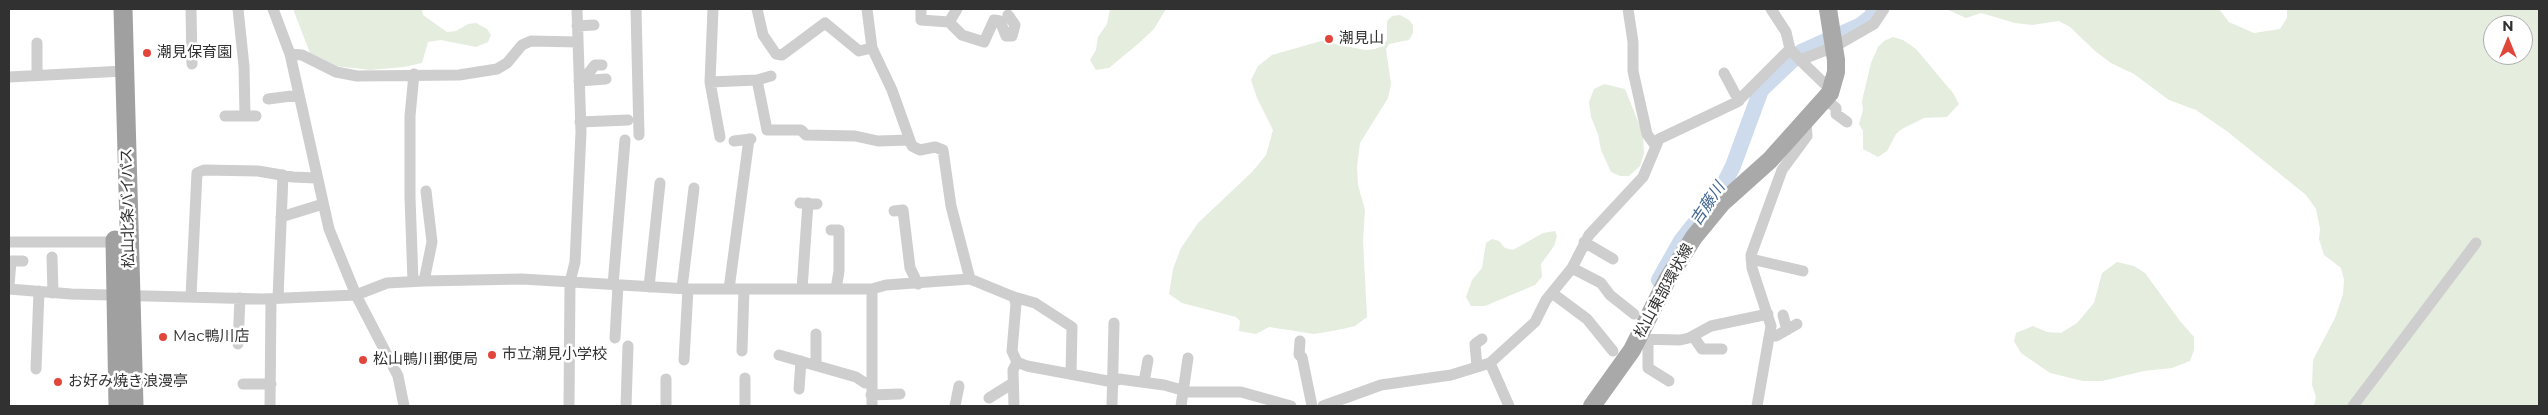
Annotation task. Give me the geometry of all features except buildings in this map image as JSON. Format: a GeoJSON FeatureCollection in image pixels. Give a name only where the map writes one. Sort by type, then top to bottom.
{"type":"FeatureCollection","features":[{"type":"Feature","properties":{"kind":"highway","name":"松山北条バイパス"},"geometry":{"type":"LineString","coordinates":[[109,9],[118,71],[123,295],[118,406]]}},
{"type":"Feature","properties":{"kind":"highway","name":"松山北条バイパス"},"geometry":{"type":"LineString","coordinates":[[122,9],[118,71],[115,242],[123,295],[134,406]]}},
{"type":"Feature","properties":{"kind":"main road"},"geometry":{"type":"LineString","coordinates":[[1828,9],[1836,72],[1828,94]]}},
{"type":"Feature","properties":{"kind":"main road","name":"松山東部環状線"},"geometry":{"type":"LineString","coordinates":[[1592,406],[1643,339],[1667,280],[1694,237],[1722,203],[1770,160],[1828,94]]}},
{"type":"Feature","properties":{"kind":"street"},"geometry":{"type":"LineString","coordinates":[[191,9],[192,64]]}},
{"type":"Feature","properties":{"kind":"street"},"geometry":{"type":"LineString","coordinates":[[226,116],[251,116],[238,9]]}},
{"type":"Feature","properties":{"kind":"street"},"geometry":{"type":"LineString","coordinates":[[274,9],[290,54],[316,178],[329,229],[356,295],[398,376],[404,406]]}},
{"type":"Feature","properties":{"kind":"street"},"geometry":{"type":"LineString","coordinates":[[570,406],[570,282],[575,262],[580,122],[577,9]]}},
{"type":"Feature","properties":{"kind":"street"},"geometry":{"type":"LineString","coordinates":[[636,9],[638,135]]}},
{"type":"Feature","properties":{"kind":"street"},"geometry":{"type":"LineString","coordinates":[[713,9],[710,82],[720,137]]}},
{"type":"Feature","properties":{"kind":"street"},"geometry":{"type":"LineString","coordinates":[[757,9],[763,35],[776,54],[782,55],[825,23],[859,51],[872,48]]}},
{"type":"Feature","properties":{"kind":"street"},"geometry":{"type":"LineString","coordinates":[[867,9],[872,48],[892,90],[908,140],[914,149],[935,147],[943,150],[951,206],[970,279]]}},
{"type":"Feature","properties":{"kind":"street"},"geometry":{"type":"LineString","coordinates":[[920,9],[920,20],[949,22],[962,35],[984,42],[994,20],[1000,21],[1004,34],[1012,36],[1015,25],[1008,15]]}},
{"type":"Feature","properties":{"kind":"street"},"geometry":{"type":"LineString","coordinates":[[949,22],[957,9]]}},
{"type":"Feature","properties":{"kind":"street"},"geometry":{"type":"LineString","coordinates":[[1628,9],[1633,42],[1633,71],[1647,134],[1655,145]]}},
{"type":"Feature","properties":{"kind":"street"},"geometry":{"type":"LineString","coordinates":[[1771,9],[1786,32],[1795,54],[1828,94],[1836,108],[1836,114],[1847,122]]}},
{"type":"Feature","properties":{"kind":"street"},"geometry":{"type":"LineString","coordinates":[[1323,406],[1381,386],[1451,375],[1490,363],[1535,322],[1552,293],[1572,268],[1584,242],[1643,176],[1655,145],[1666,135],[1723,111],[1739,101],[1795,54],[1833,42],[1874,24],[1884,9]]}},
{"type":"Feature","properties":{"kind":"street"},"geometry":{"type":"LineString","coordinates":[[576,26],[594,26]]}},
{"type":"Feature","properties":{"kind":"street"},"geometry":{"type":"LineString","coordinates":[[290,54],[302,55],[336,72],[357,76],[459,75],[497,69],[522,46],[531,41],[578,42]]}},
{"type":"Feature","properties":{"kind":"street"},"geometry":{"type":"LineString","coordinates":[[37,43],[37,75]]}},
{"type":"Feature","properties":{"kind":"street"},"geometry":{"type":"LineString","coordinates":[[579,78],[587,75],[595,66],[602,64]]}},
{"type":"Feature","properties":{"kind":"street"},"geometry":{"type":"LineString","coordinates":[[9,77],[118,71]]}},
{"type":"Feature","properties":{"kind":"street"},"geometry":{"type":"LineString","coordinates":[[1724,73],[1739,101]]}},
{"type":"Feature","properties":{"kind":"street"},"geometry":{"type":"LineString","coordinates":[[414,74],[410,116],[410,197],[418,281]]}},
{"type":"Feature","properties":{"kind":"street"},"geometry":{"type":"LineString","coordinates":[[710,82],[757,80],[771,76]]}},
{"type":"Feature","properties":{"kind":"street"},"geometry":{"type":"LineString","coordinates":[[579,78],[606,79]]}},
{"type":"Feature","properties":{"kind":"street"},"geometry":{"type":"LineString","coordinates":[[757,80],[767,130],[801,130],[806,135],[855,136],[878,141],[908,140]]}},
{"type":"Feature","properties":{"kind":"street"},"geometry":{"type":"LineString","coordinates":[[268,99],[298,95]]}},
{"type":"Feature","properties":{"kind":"street"},"geometry":{"type":"LineString","coordinates":[[580,122],[628,120]]}},
{"type":"Feature","properties":{"kind":"street"},"geometry":{"type":"LineString","coordinates":[[1756,406],[1771,336],[1768,314],[1752,268],[1751,259],[1761,224],[1782,170],[1807,136],[1806,120]]}},
{"type":"Feature","properties":{"kind":"street"},"geometry":{"type":"LineString","coordinates":[[729,289],[750,139],[734,141]]}},
{"type":"Feature","properties":{"kind":"street"},"geometry":{"type":"LineString","coordinates":[[615,338],[616,285],[626,140]]}},
{"type":"Feature","properties":{"kind":"street"},"geometry":{"type":"LineString","coordinates":[[191,296],[197,173],[204,170],[258,171],[316,178]]}},
{"type":"Feature","properties":{"kind":"street"},"geometry":{"type":"LineString","coordinates":[[270,406],[283,175]]}},
{"type":"Feature","properties":{"kind":"street"},"geometry":{"type":"LineString","coordinates":[[649,287],[660,183]]}},
{"type":"Feature","properties":{"kind":"street"},"geometry":{"type":"LineString","coordinates":[[684,360],[685,288],[694,188]]}},
{"type":"Feature","properties":{"kind":"street"},"geometry":{"type":"LineString","coordinates":[[418,281],[432,242],[426,191]]}},
{"type":"Feature","properties":{"kind":"street"},"geometry":{"type":"LineString","coordinates":[[802,289],[808,203]]}},
{"type":"Feature","properties":{"kind":"street"},"geometry":{"type":"LineString","coordinates":[[281,217],[323,204]]}},
{"type":"Feature","properties":{"kind":"street"},"geometry":{"type":"LineString","coordinates":[[894,211],[904,210],[910,268],[918,284]]}},
{"type":"Feature","properties":{"kind":"street"},"geometry":{"type":"LineString","coordinates":[[831,230],[839,230],[839,271],[836,289]]}},
{"type":"Feature","properties":{"kind":"street"},"geometry":{"type":"LineString","coordinates":[[9,242],[115,242]]}},
{"type":"Feature","properties":{"kind":"street"},"geometry":{"type":"LineString","coordinates":[[1584,242],[1613,259]]}},
{"type":"Feature","properties":{"kind":"street"},"geometry":{"type":"LineString","coordinates":[[2353,406],[2476,243]]}},
{"type":"Feature","properties":{"kind":"street"},"geometry":{"type":"LineString","coordinates":[[52,256],[53,293]]}},
{"type":"Feature","properties":{"kind":"street"},"geometry":{"type":"LineString","coordinates":[[1751,259],[1803,271]]}},
{"type":"Feature","properties":{"kind":"street"},"geometry":{"type":"LineString","coordinates":[[23,261],[11,261],[9,288],[53,293],[275,299],[356,295],[387,283],[418,281],[522,279],[649,287],[872,289],[886,285],[970,279],[1014,297],[1035,303],[1072,327],[1070,374]]}},
{"type":"Feature","properties":{"kind":"street"},"geometry":{"type":"LineString","coordinates":[[1572,268],[1601,283],[1610,295],[1634,314]]}},
{"type":"Feature","properties":{"kind":"street"},"geometry":{"type":"LineString","coordinates":[[742,351],[744,289]]}},
{"type":"Feature","properties":{"kind":"street"},"geometry":{"type":"LineString","coordinates":[[871,395],[872,289]]}},
{"type":"Feature","properties":{"kind":"street"},"geometry":{"type":"LineString","coordinates":[[35,369],[39,292]]}},
{"type":"Feature","properties":{"kind":"street"},"geometry":{"type":"LineString","coordinates":[[1552,293],[1587,319],[1613,351]]}},
{"type":"Feature","properties":{"kind":"street"},"geometry":{"type":"LineString","coordinates":[[1014,297],[1016,304],[1012,351],[1016,362],[1012,383],[1014,406]]}},
{"type":"Feature","properties":{"kind":"street"},"geometry":{"type":"LineString","coordinates":[[238,344],[240,298]]}},
{"type":"Feature","properties":{"kind":"street"},"geometry":{"type":"LineString","coordinates":[[1669,381],[1648,368],[1643,339],[1680,340],[1693,336],[1711,326],[1768,314]]}},
{"type":"Feature","properties":{"kind":"street"},"geometry":{"type":"LineString","coordinates":[[1771,336],[1792,327],[1784,315]]}},
{"type":"Feature","properties":{"kind":"street"},"geometry":{"type":"LineString","coordinates":[[1112,406],[1114,323]]}},
{"type":"Feature","properties":{"kind":"street"},"geometry":{"type":"LineString","coordinates":[[816,334],[816,365]]}},
{"type":"Feature","properties":{"kind":"street"},"geometry":{"type":"LineString","coordinates":[[1693,336],[1702,349],[1722,349]]}},
{"type":"Feature","properties":{"kind":"street"},"geometry":{"type":"LineString","coordinates":[[1477,367],[1475,344],[1482,339]]}},
{"type":"Feature","properties":{"kind":"street"},"geometry":{"type":"LineString","coordinates":[[1300,341],[1299,355],[1302,357],[1312,406]]}},
{"type":"Feature","properties":{"kind":"street"},"geometry":{"type":"LineString","coordinates":[[626,406],[628,346]]}},
{"type":"Feature","properties":{"kind":"street"},"geometry":{"type":"LineString","coordinates":[[779,355],[856,377],[864,383],[871,395]]}},
{"type":"Feature","properties":{"kind":"street"},"geometry":{"type":"LineString","coordinates":[[1181,406],[1188,358]]}},
{"type":"Feature","properties":{"kind":"street"},"geometry":{"type":"LineString","coordinates":[[1144,382],[1148,360]]}},
{"type":"Feature","properties":{"kind":"street"},"geometry":{"type":"LineString","coordinates":[[798,389],[800,361]]}},
{"type":"Feature","properties":{"kind":"street"},"geometry":{"type":"LineString","coordinates":[[1016,362],[1027,366],[1113,382],[1119,379],[1144,382],[1183,391],[1241,392],[1267,403],[1291,406]]}},
{"type":"Feature","properties":{"kind":"street"},"geometry":{"type":"LineString","coordinates":[[1490,363],[1509,406]]}},
{"type":"Feature","properties":{"kind":"street"},"geometry":{"type":"LineString","coordinates":[[745,378],[745,406]]}},
{"type":"Feature","properties":{"kind":"street"},"geometry":{"type":"LineString","coordinates":[[666,379],[666,406]]}},
{"type":"Feature","properties":{"kind":"street"},"geometry":{"type":"LineString","coordinates":[[989,398],[1012,383]]}},
{"type":"Feature","properties":{"kind":"street"},"geometry":{"type":"LineString","coordinates":[[243,384],[271,384]]}},
{"type":"Feature","properties":{"kind":"street"},"geometry":{"type":"LineString","coordinates":[[955,406],[959,386]]}},
{"type":"Feature","properties":{"kind":"street"},"geometry":{"type":"LineString","coordinates":[[871,395],[900,394]]}},
{"type":"Feature","properties":{"kind":"shaded area"},"geometry":{"type":"Polygon","coordinates":[[[293,9],[422,9],[423,15],[447,32],[456,31],[468,24],[476,23],[487,29],[491,35],[488,42],[476,47],[441,40],[428,42],[422,63],[404,67],[370,70],[335,66],[310,53],[293,9]]]}},
{"type":"Feature","properties":{"kind":"shaded area"},"geometry":{"type":"Polygon","coordinates":[[[1110,9],[1166,9],[1154,29],[1139,43],[1109,68],[1096,70],[1090,60],[1096,50],[1098,37],[1107,24],[1110,9]]]}},
{"type":"Feature","properties":{"kind":"shaded area"},"geometry":{"type":"Polygon","coordinates":[[[1946,9],[2219,9],[2229,22],[2254,33],[2280,29],[2287,18],[2287,9],[2539,9],[2539,406],[2314,406],[2316,397],[2312,385],[2313,360],[2335,318],[2343,294],[2344,280],[2341,268],[2324,255],[2319,239],[2320,229],[2316,209],[2306,195],[2228,132],[2196,110],[2169,100],[2134,74],[2111,63],[2095,51],[2070,27],[2059,21],[2032,25],[2015,23],[1981,13],[1966,18],[1946,9]]]}},
{"type":"Feature","properties":{"kind":"shaded area"},"geometry":{"type":"Polygon","coordinates":[[[1400,15],[1409,20],[1413,25],[1413,33],[1409,40],[1389,44],[1386,49],[1391,84],[1388,98],[1360,143],[1357,167],[1358,185],[1365,210],[1363,240],[1367,317],[1355,326],[1314,334],[1269,327],[1256,334],[1239,331],[1240,321],[1236,317],[1182,303],[1169,294],[1173,269],[1181,248],[1198,223],[1252,172],[1266,155],[1273,130],[1257,98],[1251,80],[1258,66],[1272,55],[1321,41],[1365,50],[1375,49],[1382,46],[1387,40],[1387,21],[1392,16],[1400,15]]]}},
{"type":"Feature","properties":{"kind":"shaded area"},"geometry":{"type":"Polygon","coordinates":[[[1893,37],[1903,40],[1916,49],[1953,93],[1959,104],[1947,117],[1924,118],[1902,129],[1896,134],[1887,151],[1878,157],[1863,149],[1863,131],[1859,124],[1871,63],[1878,47],[1884,41],[1893,37]]]}},
{"type":"Feature","properties":{"kind":"shaded area"},"geometry":{"type":"Polygon","coordinates":[[[1604,84],[1625,89],[1643,134],[1644,153],[1640,166],[1629,176],[1620,176],[1611,172],[1601,150],[1598,134],[1591,117],[1589,102],[1594,89],[1604,84]]]}},
{"type":"Feature","properties":{"kind":"shaded area"},"geometry":{"type":"Polygon","coordinates":[[[1555,231],[1557,236],[1554,246],[1541,264],[1542,277],[1535,285],[1485,306],[1471,306],[1466,297],[1472,280],[1482,268],[1486,243],[1492,239],[1499,241],[1505,248],[1513,250],[1543,233],[1555,231]]]}},
{"type":"Feature","properties":{"kind":"shaded area"},"geometry":{"type":"Polygon","coordinates":[[[2117,262],[2134,266],[2145,273],[2194,337],[2194,350],[2190,361],[2172,368],[2144,371],[2102,381],[2083,381],[2050,373],[2021,353],[2014,341],[2016,333],[2033,326],[2047,332],[2061,333],[2077,323],[2094,303],[2102,273],[2117,262]]]}},
{"type":"Feature","properties":{"kind":"waterway","name":"吉藤川"},"geometry":{"type":"LineString","coordinates":[[1659,280],[1681,241],[1721,190],[1733,166],[1761,90],[1801,52],[1861,25],[1872,16],[1874,9]]}},
{"type":"Feature","properties":{"kind":"place","name":"潮見山"},"geometry":{"type":"Point","coordinates":[1329,39]}},
{"type":"Feature","properties":{"kind":"place","name":"潮見保育園"},"geometry":{"type":"Point","coordinates":[147,53]}},
{"type":"Feature","properties":{"kind":"place","name":"Mac鴨川店"},"geometry":{"type":"Point","coordinates":[163,337]}},
{"type":"Feature","properties":{"kind":"place","name":"市立潮見小学校"},"geometry":{"type":"Point","coordinates":[492,355]}},
{"type":"Feature","properties":{"kind":"place","name":"松山鴨川郵便局"},"geometry":{"type":"Point","coordinates":[363,360]}},
{"type":"Feature","properties":{"kind":"place","name":"お好み焼き浪漫亭"},"geometry":{"type":"Point","coordinates":[58,382]}}]}
